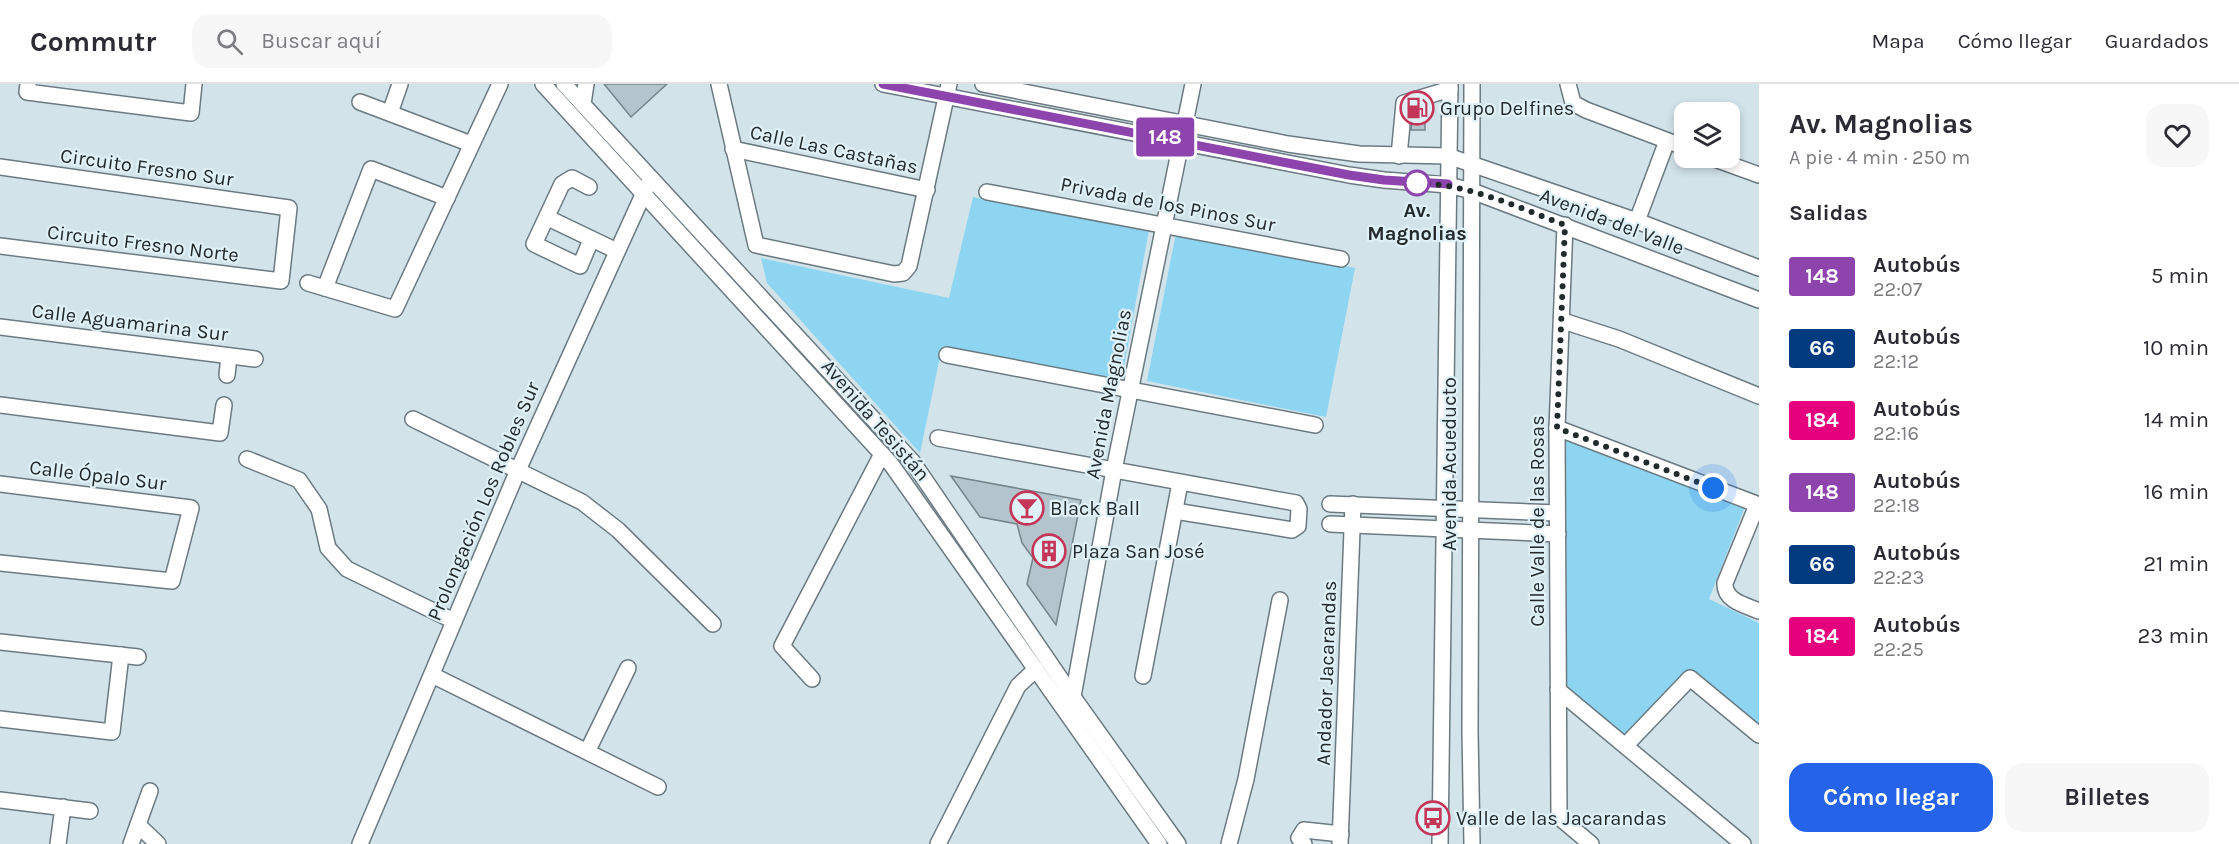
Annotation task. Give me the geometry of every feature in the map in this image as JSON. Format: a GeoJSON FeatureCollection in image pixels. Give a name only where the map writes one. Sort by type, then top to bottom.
{"type":"FeatureCollection","features":[{"type":"Feature","properties":{"kind":"street"},"geometry":{"type":"LineString","coordinates":[[28,88],[191,113],[194,84]]}},
{"type":"Feature","properties":{"kind":"street"},"geometry":{"type":"LineString","coordinates":[[390,113],[400,84]]}},
{"type":"Feature","properties":{"kind":"street"},"geometry":{"type":"LineString","coordinates":[[308,283],[395,309],[500,84]]}},
{"type":"Feature","properties":{"kind":"street","name":"Avenida Tesistán"},"geometry":{"type":"LineString","coordinates":[[543,84],[882,454],[1070,714],[1159,844]]}},
{"type":"Feature","properties":{"kind":"street","name":"Avenida Tesistán"},"geometry":{"type":"LineString","coordinates":[[564,84],[912,461],[1073,697],[1178,844]]}},
{"type":"Feature","properties":{"kind":"street"},"geometry":{"type":"LineString","coordinates":[[583,104],[586,84]]}},
{"type":"Feature","properties":{"kind":"street"},"geometry":{"type":"LineString","coordinates":[[719,84],[753,238],[761,248],[894,274],[903,273],[909,266],[947,90]]}},
{"type":"Feature","properties":{"kind":"street","name":"Avenida del Valle"},"geometry":{"type":"LineString","coordinates":[[883,84],[947,90],[1384,180],[1448,184],[1565,225],[1759,300]]}},
{"type":"Feature","properties":{"kind":"street","name":"Avenida del Valle"},"geometry":{"type":"LineString","coordinates":[[983,84],[1288,144],[1393,155],[1448,156],[1472,162],[1637,221],[1759,268]]}},
{"type":"Feature","properties":{"kind":"street","name":"Avenida Magnolias"},"geometry":{"type":"LineString","coordinates":[[1070,714],[1114,470],[1193,84]]}},
{"type":"Feature","properties":{"kind":"street","name":"Avenida Acueducto"},"geometry":{"type":"LineString","coordinates":[[1472,84],[1470,510],[1472,844]]}},
{"type":"Feature","properties":{"kind":"street"},"geometry":{"type":"LineString","coordinates":[[1384,180],[1393,155],[1404,103],[1450,86]]}},
{"type":"Feature","properties":{"kind":"street","name":"Avenida Acueducto"},"geometry":{"type":"LineString","coordinates":[[1440,844],[1450,86]]}},
{"type":"Feature","properties":{"kind":"street"},"geometry":{"type":"LineString","coordinates":[[1568,86],[1573,103],[1674,144]]}},
{"type":"Feature","properties":{"kind":"street"},"geometry":{"type":"LineString","coordinates":[[360,102],[471,144]]}},
{"type":"Feature","properties":{"kind":"street"},"geometry":{"type":"LineString","coordinates":[[1637,221],[1666,141]]}},
{"type":"Feature","properties":{"kind":"street"},"geometry":{"type":"LineString","coordinates":[[1284,161],[1288,144]]}},
{"type":"Feature","properties":{"kind":"street","name":"Calle Las Castañas"},"geometry":{"type":"LineString","coordinates":[[733,148],[927,190]]}},
{"type":"Feature","properties":{"kind":"street","name":"Circuito Fresno Sur"},"geometry":{"type":"LineString","coordinates":[[0,167],[289,208],[281,281]]}},
{"type":"Feature","properties":{"kind":"street"},"geometry":{"type":"LineString","coordinates":[[1740,168],[1759,175]]}},
{"type":"Feature","properties":{"kind":"street"},"geometry":{"type":"LineString","coordinates":[[325,288],[371,169],[447,198]]}},
{"type":"Feature","properties":{"kind":"street"},"geometry":{"type":"LineString","coordinates":[[589,187],[572,178],[562,184],[534,244],[580,266],[591,240]]}},
{"type":"Feature","properties":{"kind":"street","name":"Prolongación Los Robles Sur"},"geometry":{"type":"LineString","coordinates":[[360,844],[518,470],[651,178]]}},
{"type":"Feature","properties":{"kind":"street","name":"Privada de los Pinos Sur"},"geometry":{"type":"LineString","coordinates":[[987,192],[1341,259]]}},
{"type":"Feature","properties":{"kind":"street"},"geometry":{"type":"LineString","coordinates":[[548,218],[617,251]]}},
{"type":"Feature","properties":{"kind":"street","name":"Calle Valle de las Rosas"},"geometry":{"type":"LineString","coordinates":[[1565,225],[1557,428],[1559,817],[1592,844]]}},
{"type":"Feature","properties":{"kind":"street","name":"Circuito Fresno Norte"},"geometry":{"type":"LineString","coordinates":[[0,246],[281,281]]}},
{"type":"Feature","properties":{"kind":"street"},"geometry":{"type":"LineString","coordinates":[[1563,321],[1619,339],[1759,396]]}},
{"type":"Feature","properties":{"kind":"street","name":"Calle Aguamarina Sur"},"geometry":{"type":"LineString","coordinates":[[0,327],[255,359]]}},
{"type":"Feature","properties":{"kind":"street"},"geometry":{"type":"LineString","coordinates":[[799,363],[811,350]]}},
{"type":"Feature","properties":{"kind":"street"},"geometry":{"type":"LineString","coordinates":[[947,355],[1315,425]]}},
{"type":"Feature","properties":{"kind":"street"},"geometry":{"type":"LineString","coordinates":[[227,375],[229,356]]}},
{"type":"Feature","properties":{"kind":"street"},"geometry":{"type":"LineString","coordinates":[[0,405],[220,433],[224,405]]}},
{"type":"Feature","properties":{"kind":"street"},"geometry":{"type":"LineString","coordinates":[[413,419],[582,502],[618,530],[713,624]]}},
{"type":"Feature","properties":{"kind":"street"},"geometry":{"type":"LineString","coordinates":[[1557,428],[1758,505],[1725,583],[1728,597],[1759,611]]}},
{"type":"Feature","properties":{"kind":"street"},"geometry":{"type":"LineString","coordinates":[[938,438],[1296,503],[1300,517],[1298,526],[1292,530],[1175,511]]}},
{"type":"Feature","properties":{"kind":"street"},"geometry":{"type":"LineString","coordinates":[[812,679],[782,646],[882,454]]}},
{"type":"Feature","properties":{"kind":"street"},"geometry":{"type":"LineString","coordinates":[[247,459],[298,480],[319,509],[328,548],[347,569],[454,621]]}},
{"type":"Feature","properties":{"kind":"street"},"geometry":{"type":"LineString","coordinates":[[1143,676],[1180,483]]}},
{"type":"Feature","properties":{"kind":"street","name":"Calle Ópalo Sur"},"geometry":{"type":"LineString","coordinates":[[0,484],[191,508],[172,581],[0,563]]}},
{"type":"Feature","properties":{"kind":"street"},"geometry":{"type":"LineString","coordinates":[[1330,504],[1557,513]]}},
{"type":"Feature","properties":{"kind":"street","name":"Andador Jacarandas"},"geometry":{"type":"LineString","coordinates":[[1341,839],[1353,504]]}},
{"type":"Feature","properties":{"kind":"street"},"geometry":{"type":"LineString","coordinates":[[1330,524],[1558,534]]}},
{"type":"Feature","properties":{"kind":"street"},"geometry":{"type":"LineString","coordinates":[[1229,844],[1246,779],[1280,600]]}},
{"type":"Feature","properties":{"kind":"street"},"geometry":{"type":"LineString","coordinates":[[0,642],[138,657]]}},
{"type":"Feature","properties":{"kind":"street"},"geometry":{"type":"LineString","coordinates":[[0,719],[112,732],[121,655]]}},
{"type":"Feature","properties":{"kind":"street"},"geometry":{"type":"LineString","coordinates":[[588,750],[628,668]]}},
{"type":"Feature","properties":{"kind":"street"},"geometry":{"type":"LineString","coordinates":[[938,844],[1018,686],[1036,669]]}},
{"type":"Feature","properties":{"kind":"street"},"geometry":{"type":"LineString","coordinates":[[432,675],[588,750],[658,787]]}},
{"type":"Feature","properties":{"kind":"street"},"geometry":{"type":"LineString","coordinates":[[1626,745],[1690,678],[1759,735]]}},
{"type":"Feature","properties":{"kind":"street"},"geometry":{"type":"LineString","coordinates":[[1558,690],[1743,844]]}},
{"type":"Feature","properties":{"kind":"street"},"geometry":{"type":"LineString","coordinates":[[131,844],[150,791]]}},
{"type":"Feature","properties":{"kind":"street"},"geometry":{"type":"LineString","coordinates":[[0,800],[90,811]]}},
{"type":"Feature","properties":{"kind":"street"},"geometry":{"type":"LineString","coordinates":[[58,844],[63,807]]}},
{"type":"Feature","properties":{"kind":"street"},"geometry":{"type":"LineString","coordinates":[[138,825],[158,844]]}},
{"type":"Feature","properties":{"kind":"street"},"geometry":{"type":"LineString","coordinates":[[1301,841],[1304,830],[1341,839]]}},
{"type":"Feature","properties":{"kind":"shaded area"},"geometry":{"type":"Polygon","coordinates":[[[973,197],[1149,230],[1121,383],[942,347],[920,453],[767,283],[761,258],[949,298],[973,197]]]}},
{"type":"Feature","properties":{"kind":"shaded area"},"geometry":{"type":"Polygon","coordinates":[[[1176,233],[1355,268],[1326,417],[1147,381],[1176,233]]]}},
{"type":"Feature","properties":{"kind":"shaded area"},"geometry":{"type":"Polygon","coordinates":[[[1566,437],[1744,509],[1709,599],[1759,623],[1759,725],[1691,670],[1628,737],[1567,689],[1566,437]]]}},
{"type":"Feature","properties":{"kind":"building"},"geometry":{"type":"Polygon","coordinates":[[[604,84],[667,84],[631,117],[604,84]]]}},
{"type":"Feature","properties":{"kind":"building"},"geometry":{"type":"Polygon","coordinates":[[[1425,107],[1425,130],[1411,130],[1413,110],[1425,107]]]}},
{"type":"Feature","properties":{"kind":"building","name":"Plaza San José"},"geometry":{"type":"Polygon","coordinates":[[[951,476],[1081,500],[1056,625],[1027,584],[1033,558],[1022,543],[1017,524],[980,517],[951,476]]]}},
{"type":"Feature","properties":{"kind":"bus line","name":"148"},"geometry":{"type":"LineString","coordinates":[[883,84],[1181,140],[1349,175],[1384,180],[1448,184]]}},
{"type":"Feature","properties":{"kind":"place","name":"Grupo Delfines"},"geometry":{"type":"Point","coordinates":[1417,108]}},
{"type":"Feature","properties":{"kind":"place","name":"Av. Magnolias"},"geometry":{"type":"Point","coordinates":[1417,183]}},
{"type":"Feature","properties":{"kind":"place","name":"Black Ball"},"geometry":{"type":"Point","coordinates":[1027,508]}},
{"type":"Feature","properties":{"kind":"place","name":"Plaza San José"},"geometry":{"type":"Point","coordinates":[1049,551]}},
{"type":"Feature","properties":{"kind":"place","name":"Valle de las Jacarandas"},"geometry":{"type":"Point","coordinates":[1433,818]}},
{"type":"Feature","properties":{"kind":"route"},"geometry":{"type":"LineString","coordinates":[[1417,183],[1448,184],[1565,225],[1557,428],[1713,488]]}}]}
